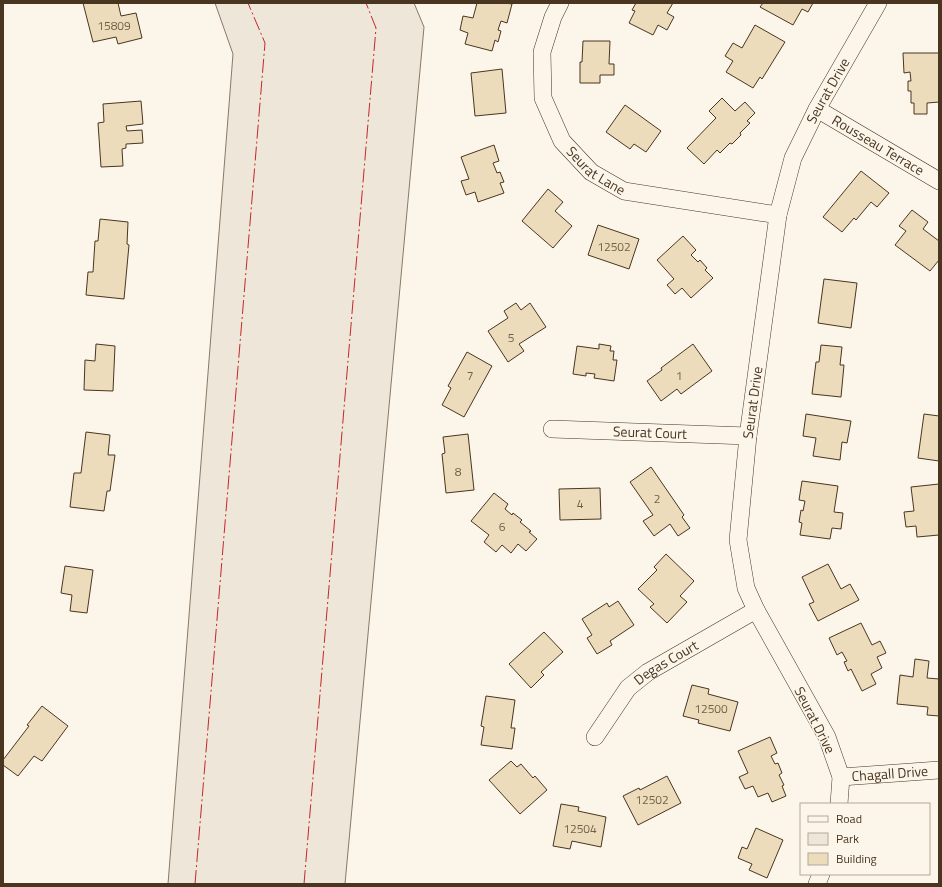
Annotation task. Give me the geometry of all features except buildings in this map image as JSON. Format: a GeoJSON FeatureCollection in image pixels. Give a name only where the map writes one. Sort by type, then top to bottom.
{"type":"FeatureCollection","features":[{"type":"Feature","properties":{"kind":"street","name":"Seurat Lane"},"geometry":{"type":"LineString","coordinates":[[560,3],[553,17],[542,52],[543,98],[562,141],[591,172],[624,190],[778,216]]}},
{"type":"Feature","properties":{"kind":"street","name":"Seurat Drive"},"geometry":{"type":"LineString","coordinates":[[839,803],[841,778],[827,737],[756,610],[746,588],[738,540],[748,436],[778,216],[793,158],[817,109],[878,3]]}},
{"type":"Feature","properties":{"kind":"street","name":"Rousseau Terrace"},"geometry":{"type":"LineString","coordinates":[[817,109],[939,181]]}},
{"type":"Feature","properties":{"kind":"street","name":"Seurat Court"},"geometry":{"type":"LineString","coordinates":[[552,429],[748,436]]}},
{"type":"Feature","properties":{"kind":"street","name":"Degas Court"},"geometry":{"type":"LineString","coordinates":[[595,737],[628,688],[648,672],[756,610]]}},
{"type":"Feature","properties":{"kind":"street","name":"Chagall Drive"},"geometry":{"type":"LineString","coordinates":[[841,778],[939,770]]}},
{"type":"Feature","properties":{"kind":"green space"},"geometry":{"type":"Polygon","coordinates":[[[215,3],[414,3],[424,27],[345,884],[168,884],[233,54],[215,3]]]}},
{"type":"Feature","properties":{"kind":"power"},"geometry":{"type":"LineString","coordinates":[[195,884],[265,43],[248,3]]}},
{"type":"Feature","properties":{"kind":"power"},"geometry":{"type":"LineString","coordinates":[[304,884],[376,28],[366,3]]}}]}
